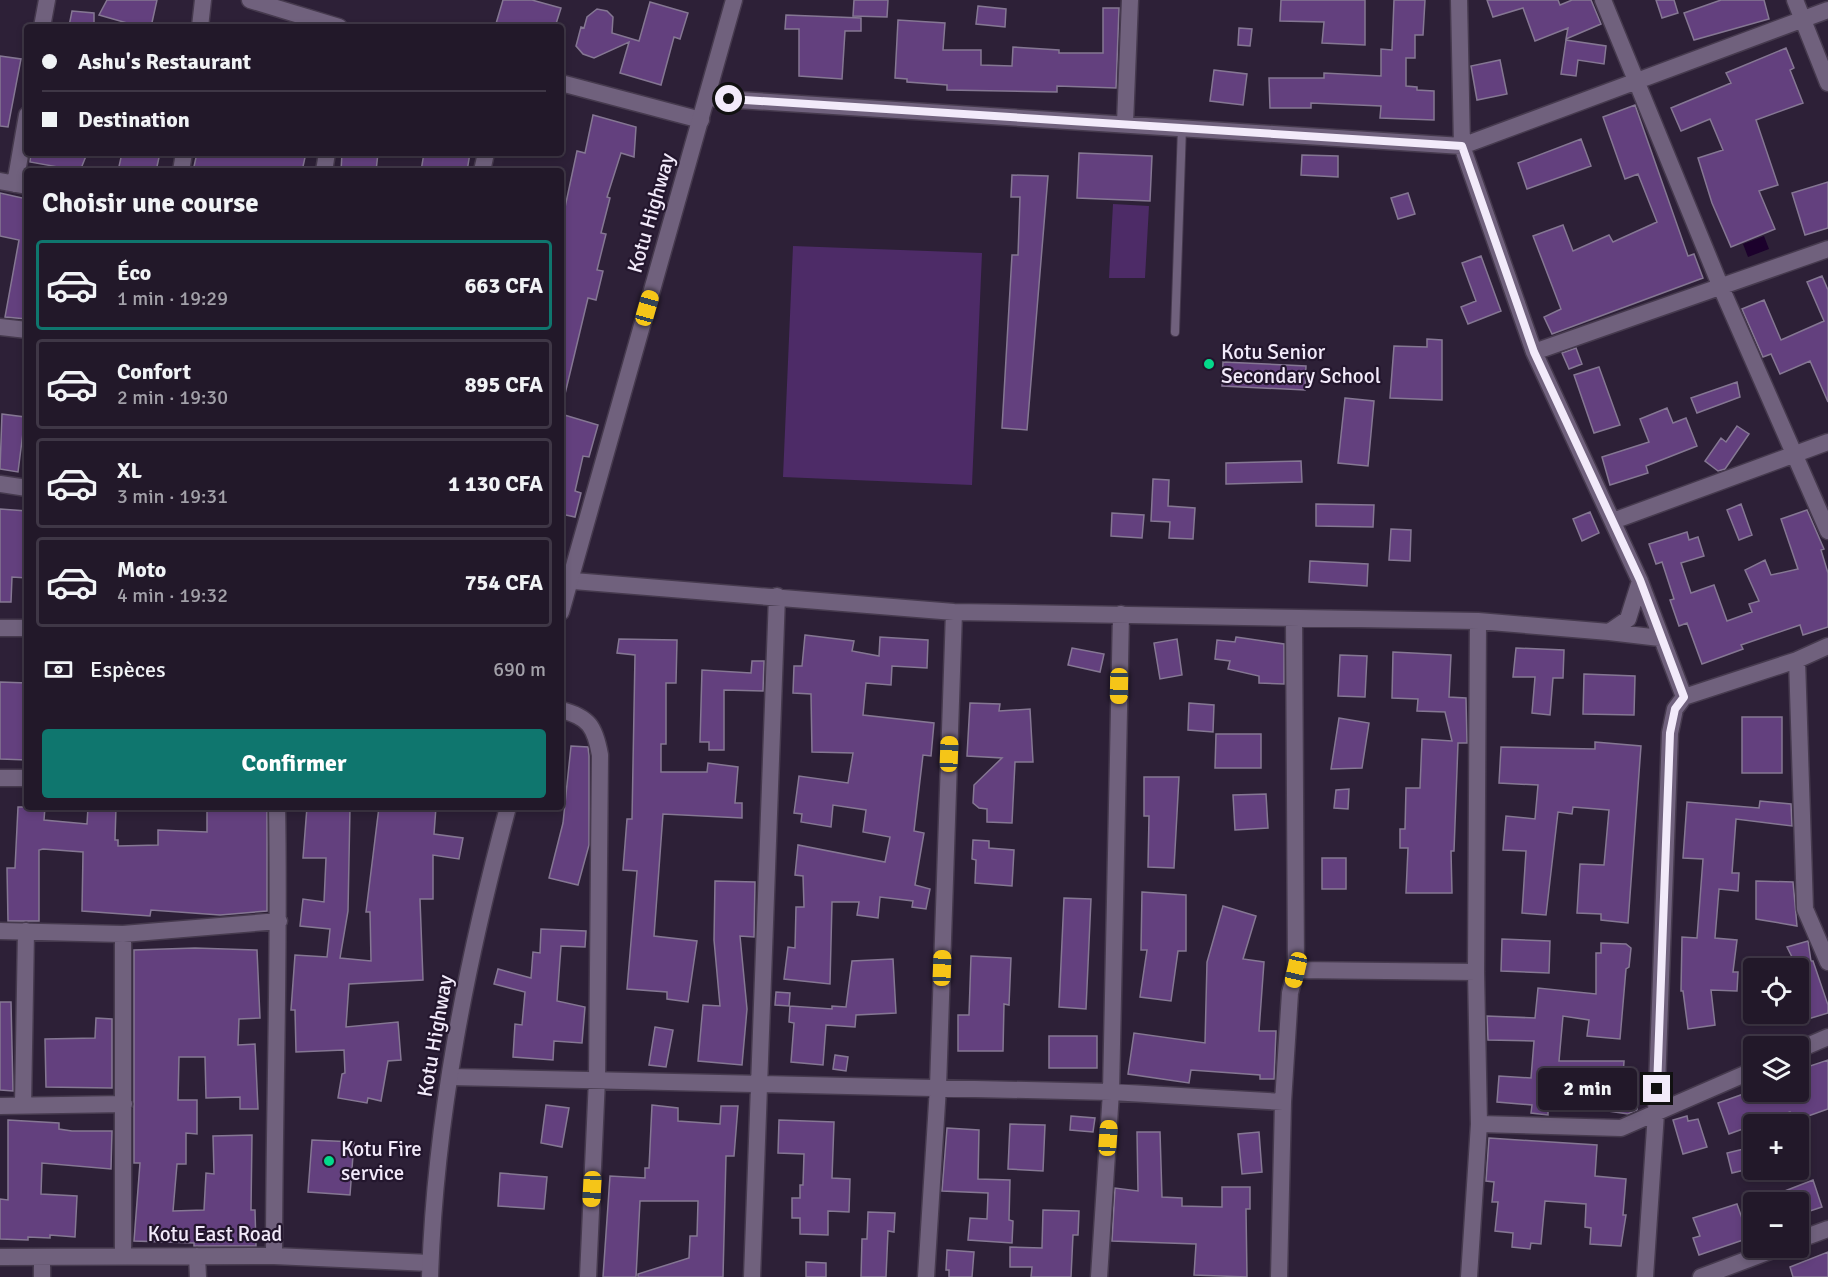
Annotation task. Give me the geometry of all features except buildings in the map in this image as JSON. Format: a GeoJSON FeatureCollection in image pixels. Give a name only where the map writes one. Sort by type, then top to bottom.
{"type":"FeatureCollection","features":[{"type":"Feature","properties":{"kind":"street"},"geometry":{"type":"LineString","coordinates":[[43,24],[47,0]]}},
{"type":"Feature","properties":{"kind":"street"},"geometry":{"type":"LineString","coordinates":[[200,24],[203,0]]}},
{"type":"Feature","properties":{"kind":"street"},"geometry":{"type":"LineString","coordinates":[[250,0],[329,24]]}},
{"type":"Feature","properties":{"kind":"street","name":"Kotu Highway"},"geometry":{"type":"LineString","coordinates":[[565,581],[701,120],[734,0]]}},
{"type":"Feature","properties":{"kind":"street"},"geometry":{"type":"LineString","coordinates":[[1125,123],[1130,0]]}},
{"type":"Feature","properties":{"kind":"street"},"geometry":{"type":"LineString","coordinates":[[1459,0],[1462,146],[1534,352],[1640,580],[1684,697]]}},
{"type":"Feature","properties":{"kind":"street"},"geometry":{"type":"LineString","coordinates":[[1603,0],[1720,285],[1774,403],[1828,531]]}},
{"type":"Feature","properties":{"kind":"street"},"geometry":{"type":"LineString","coordinates":[[1795,0],[1828,83]]}},
{"type":"Feature","properties":{"kind":"street"},"geometry":{"type":"LineString","coordinates":[[707,98],[1462,146],[1828,10]]}},
{"type":"Feature","properties":{"kind":"street"},"geometry":{"type":"LineString","coordinates":[[564,84],[701,120]]}},
{"type":"Feature","properties":{"kind":"street"},"geometry":{"type":"LineString","coordinates":[[14,184],[24,131]]}},
{"type":"Feature","properties":{"kind":"street"},"geometry":{"type":"LineString","coordinates":[[1534,352],[1828,249]]}},
{"type":"Feature","properties":{"kind":"street"},"geometry":{"type":"LineString","coordinates":[[0,327],[24,330]]}},
{"type":"Feature","properties":{"kind":"street"},"geometry":{"type":"LineString","coordinates":[[1613,521],[1828,442]]}},
{"type":"Feature","properties":{"kind":"street"},"geometry":{"type":"LineString","coordinates":[[0,484],[24,488]]}},
{"type":"Feature","properties":{"kind":"street"},"geometry":{"type":"LineString","coordinates":[[1610,632],[1628,619],[1640,580]]}},
{"type":"Feature","properties":{"kind":"street"},"geometry":{"type":"LineString","coordinates":[[565,581],[777,596],[954,612],[1478,621],[1660,638]]}},
{"type":"Feature","properties":{"kind":"street"},"geometry":{"type":"LineString","coordinates":[[752,1277],[777,596]]}},
{"type":"Feature","properties":{"kind":"street"},"geometry":{"type":"LineString","coordinates":[[926,1277],[938,1087],[954,612]]}},
{"type":"Feature","properties":{"kind":"street"},"geometry":{"type":"LineString","coordinates":[[1099,1277],[1111,1092],[1121,614]]}},
{"type":"Feature","properties":{"kind":"street"},"geometry":{"type":"LineString","coordinates":[[1279,1277],[1283,1102],[1290,993],[1296,970],[1294,619]]}},
{"type":"Feature","properties":{"kind":"street"},"geometry":{"type":"LineString","coordinates":[[1469,1277],[1479,1124],[1476,972],[1478,621]]}},
{"type":"Feature","properties":{"kind":"street"},"geometry":{"type":"LineString","coordinates":[[0,628],[24,628]]}},
{"type":"Feature","properties":{"kind":"street"},"geometry":{"type":"LineString","coordinates":[[1645,1277],[1656,1113],[1670,733],[1675,709],[1684,697],[1797,660],[1828,646]]}},
{"type":"Feature","properties":{"kind":"street"},"geometry":{"type":"LineString","coordinates":[[1797,660],[1805,909],[1828,962]]}},
{"type":"Feature","properties":{"kind":"street"},"geometry":{"type":"LineString","coordinates":[[564,711],[586,719],[597,737],[600,755],[597,1079],[588,1277]]}},
{"type":"Feature","properties":{"kind":"street"},"geometry":{"type":"LineString","coordinates":[[0,778],[24,778]]}},
{"type":"Feature","properties":{"kind":"street"},"geometry":{"type":"LineString","coordinates":[[274,1256],[274,1078],[279,921],[277,810]]}},
{"type":"Feature","properties":{"kind":"street","name":"Kotu Highway"},"geometry":{"type":"LineString","coordinates":[[430,1270],[438,1164],[450,1077],[484,898],[507,810]]}},
{"type":"Feature","properties":{"kind":"street"},"geometry":{"type":"LineString","coordinates":[[0,931],[123,934],[279,921]]}},
{"type":"Feature","properties":{"kind":"street"},"geometry":{"type":"LineString","coordinates":[[23,1106],[26,931]]}},
{"type":"Feature","properties":{"kind":"street"},"geometry":{"type":"LineString","coordinates":[[123,934],[123,1256]]}},
{"type":"Feature","properties":{"kind":"street"},"geometry":{"type":"LineString","coordinates":[[1296,970],[1476,972]]}},
{"type":"Feature","properties":{"kind":"street"},"geometry":{"type":"LineString","coordinates":[[1809,1045],[1828,1037]]}},
{"type":"Feature","properties":{"kind":"street"},"geometry":{"type":"LineString","coordinates":[[1479,1124],[1621,1128],[1743,1075]]}},
{"type":"Feature","properties":{"kind":"street"},"geometry":{"type":"LineString","coordinates":[[450,1077],[1111,1092],[1283,1102]]}},
{"type":"Feature","properties":{"kind":"street"},"geometry":{"type":"LineString","coordinates":[[0,1106],[124,1104]]}},
{"type":"Feature","properties":{"kind":"street"},"geometry":{"type":"LineString","coordinates":[[1809,1236],[1828,1229]]}},
{"type":"Feature","properties":{"kind":"street"},"geometry":{"type":"LineString","coordinates":[[197,1256],[198,1277]]}},
{"type":"Feature","properties":{"kind":"street","name":"Kotu East Road"},"geometry":{"type":"LineString","coordinates":[[0,1257],[274,1256],[430,1270]]}},
{"type":"Feature","properties":{"kind":"street"},"geometry":{"type":"LineString","coordinates":[[42,1257],[42,1277]]}},
{"type":"Feature","properties":{"kind":"street"},"geometry":{"type":"LineString","coordinates":[[1701,1277],[1751,1258]]}},
{"type":"Feature","properties":{"kind":"lane"},"geometry":{"type":"LineString","coordinates":[[1175,332],[1182,127]]}},
{"type":"Feature","properties":{"kind":"shaded area"},"geometry":{"type":"Polygon","coordinates":[[[1113,204],[1149,206],[1145,278],[1109,278],[1113,204]]]}},
{"type":"Feature","properties":{"kind":"shaded area"},"geometry":{"type":"Polygon","coordinates":[[[1764,236],[1769,249],[1748,257],[1743,244],[1764,236]]]}},
{"type":"Feature","properties":{"kind":"shaded area"},"geometry":{"type":"Polygon","coordinates":[[[793,246],[982,253],[972,485],[783,477],[793,246]]]}},
{"type":"Feature","properties":{"kind":"place","name":"Kotu Senior Secondary School"},"geometry":{"type":"Point","coordinates":[1209,364]}},
{"type":"Feature","properties":{"kind":"place","name":"Kotu Fire service"},"geometry":{"type":"Point","coordinates":[329,1161]}},
{"type":"Feature","properties":{"kind":"route"},"geometry":{"type":"LineString","coordinates":[[729,99],[1462,146],[1534,352],[1640,580],[1684,697],[1675,709],[1670,733],[1657,1089]]}}]}
